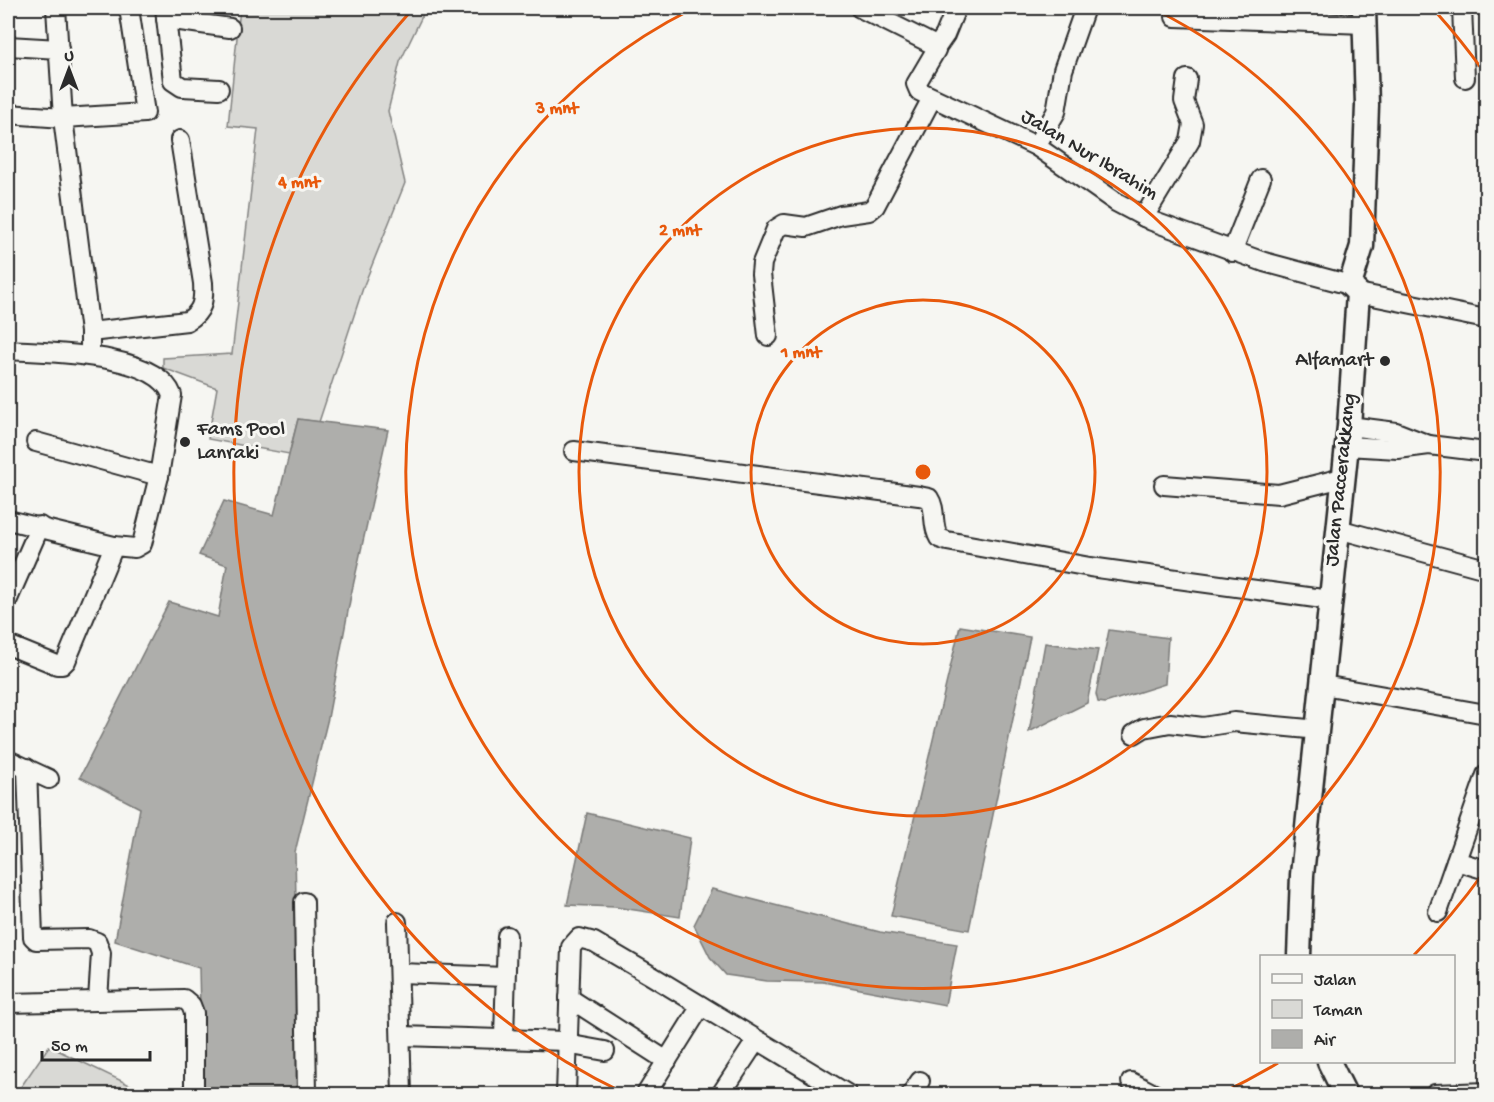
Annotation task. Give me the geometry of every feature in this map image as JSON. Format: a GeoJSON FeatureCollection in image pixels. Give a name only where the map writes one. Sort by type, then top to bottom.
{"type":"FeatureCollection","features":[{"type":"Feature","properties":{"kind":"main road","name":"Jalan Paccerakkang"},"geometry":{"type":"LineString","coordinates":[[1299,955],[1300,904],[1347,436],[1354,289],[1362,246],[1367,105],[1364,16]]}},
{"type":"Feature","properties":{"kind":"main road"},"geometry":{"type":"LineString","coordinates":[[1329,1063],[1345,1095]]}},
{"type":"Feature","properties":{"kind":"street"},"geometry":{"type":"LineString","coordinates":[[56,8],[63,118],[90,332],[90,356]]}},
{"type":"Feature","properties":{"kind":"street"},"geometry":{"type":"LineString","coordinates":[[8,114],[63,118],[145,113],[129,8]]}},
{"type":"Feature","properties":{"kind":"street"},"geometry":{"type":"LineString","coordinates":[[860,8],[936,48],[945,35],[956,8]]}},
{"type":"Feature","properties":{"kind":"street"},"geometry":{"type":"LineString","coordinates":[[1036,146],[1056,112],[1063,70],[1085,8]]}},
{"type":"Feature","properties":{"kind":"street"},"geometry":{"type":"LineString","coordinates":[[1462,8],[1465,78]]}},
{"type":"Feature","properties":{"kind":"street"},"geometry":{"type":"LineString","coordinates":[[219,89],[182,87],[172,81],[166,13],[230,28]]}},
{"type":"Feature","properties":{"kind":"street"},"geometry":{"type":"LineString","coordinates":[[1175,17],[1226,13],[1364,16]]}},
{"type":"Feature","properties":{"kind":"street"},"geometry":{"type":"LineString","coordinates":[[8,46],[59,49]]}},
{"type":"Feature","properties":{"kind":"street","name":"Jalan Nur Ibrahim"},"geometry":{"type":"LineString","coordinates":[[936,48],[916,84],[916,89],[1036,146],[1116,202],[1144,217],[1232,252],[1354,289],[1486,319]]}},
{"type":"Feature","properties":{"kind":"street"},"geometry":{"type":"LineString","coordinates":[[1144,217],[1190,141],[1193,124],[1184,101],[1187,78]]}},
{"type":"Feature","properties":{"kind":"street"},"geometry":{"type":"LineString","coordinates":[[768,336],[761,274],[762,263],[776,229],[784,224],[806,227],[833,217],[869,211],[875,206],[932,98]]}},
{"type":"Feature","properties":{"kind":"street"},"geometry":{"type":"LineString","coordinates":[[90,332],[187,321],[195,317],[203,304],[203,284],[180,140]]}},
{"type":"Feature","properties":{"kind":"street"},"geometry":{"type":"LineString","coordinates":[[1232,252],[1261,179]]}},
{"type":"Feature","properties":{"kind":"street"},"geometry":{"type":"LineString","coordinates":[[8,350],[90,356],[132,366],[158,378],[169,387],[172,409],[159,476],[140,547],[114,546],[8,520]]}},
{"type":"Feature","properties":{"kind":"street"},"geometry":{"type":"LineString","coordinates":[[1347,436],[1398,449],[1429,445],[1486,452]]}},
{"type":"Feature","properties":{"kind":"street"},"geometry":{"type":"LineString","coordinates":[[36,442],[159,476]]}},
{"type":"Feature","properties":{"kind":"street"},"geometry":{"type":"LineString","coordinates":[[574,451],[919,496],[929,498],[934,505],[934,531],[939,538],[947,541],[1122,572],[1330,600]]}},
{"type":"Feature","properties":{"kind":"street"},"geometry":{"type":"LineString","coordinates":[[1164,485],[1279,494],[1342,478]]}},
{"type":"Feature","properties":{"kind":"street"},"geometry":{"type":"LineString","coordinates":[[8,598],[40,526]]}},
{"type":"Feature","properties":{"kind":"street"},"geometry":{"type":"LineString","coordinates":[[1338,529],[1486,569]]}},
{"type":"Feature","properties":{"kind":"street"},"geometry":{"type":"LineString","coordinates":[[8,645],[57,665],[64,664],[114,546]]}},
{"type":"Feature","properties":{"kind":"street"},"geometry":{"type":"LineString","coordinates":[[1323,685],[1486,714]]}},
{"type":"Feature","properties":{"kind":"street"},"geometry":{"type":"LineString","coordinates":[[1134,734],[1144,728],[1170,723],[1203,727],[1234,722],[1319,730]]}},
{"type":"Feature","properties":{"kind":"street"},"geometry":{"type":"LineString","coordinates":[[8,760],[49,779]]}},
{"type":"Feature","properties":{"kind":"street"},"geometry":{"type":"LineString","coordinates":[[27,768],[33,936],[36,940],[88,939],[97,942],[101,953],[98,1000]]}},
{"type":"Feature","properties":{"kind":"street"},"geometry":{"type":"LineString","coordinates":[[1438,912],[1486,775]]}},
{"type":"Feature","properties":{"kind":"street"},"geometry":{"type":"LineString","coordinates":[[1456,861],[1486,870]]}},
{"type":"Feature","properties":{"kind":"street"},"geometry":{"type":"LineString","coordinates":[[304,902],[308,1095]]}},
{"type":"Feature","properties":{"kind":"street"},"geometry":{"type":"LineString","coordinates":[[397,922],[402,1095]]}},
{"type":"Feature","properties":{"kind":"street"},"geometry":{"type":"LineString","coordinates":[[504,1037],[507,936]]}},
{"type":"Feature","properties":{"kind":"street"},"geometry":{"type":"LineString","coordinates":[[566,1095],[571,944],[582,938],[701,1006],[847,1095]]}},
{"type":"Feature","properties":{"kind":"street"},"geometry":{"type":"LineString","coordinates":[[400,973],[505,977]]}},
{"type":"Feature","properties":{"kind":"street"},"geometry":{"type":"LineString","coordinates":[[8,1003],[180,998],[188,1001],[194,1013],[194,1095]]}},
{"type":"Feature","properties":{"kind":"street"},"geometry":{"type":"LineString","coordinates":[[569,998],[667,1061]]}},
{"type":"Feature","properties":{"kind":"street"},"geometry":{"type":"LineString","coordinates":[[646,1095],[701,1006]]}},
{"type":"Feature","properties":{"kind":"street"},"geometry":{"type":"LineString","coordinates":[[401,1036],[504,1037],[566,1042],[605,1051]]}},
{"type":"Feature","properties":{"kind":"street"},"geometry":{"type":"LineString","coordinates":[[725,1093],[756,1041]]}},
{"type":"Feature","properties":{"kind":"street"},"geometry":{"type":"LineString","coordinates":[[1131,1082],[1154,1095]]}},
{"type":"Feature","properties":{"kind":"street"},"geometry":{"type":"LineString","coordinates":[[1436,1095],[1486,1092]]}},
{"type":"Feature","properties":{"kind":"green space"},"geometry":{"type":"Polygon","coordinates":[[[240,8],[426,8],[400,62],[388,111],[405,183],[364,285],[319,422],[298,419],[289,454],[208,439],[217,388],[163,368],[163,358],[232,354],[258,129],[228,126],[240,8]]]}},
{"type":"Feature","properties":{"kind":"green space"},"geometry":{"type":"Polygon","coordinates":[[[49,1046],[132,1086],[127,1094],[16,1094],[49,1046]]]}},
{"type":"Feature","properties":{"kind":"water"},"geometry":{"type":"Polygon","coordinates":[[[298,419],[388,430],[351,595],[328,718],[295,852],[300,1094],[202,1094],[199,968],[115,941],[140,808],[80,777],[169,602],[218,617],[227,565],[199,555],[224,501],[274,515],[298,419]]]}},
{"type":"Feature","properties":{"kind":"water"},"geometry":{"type":"Polygon","coordinates":[[[960,626],[1030,637],[969,930],[891,916],[960,626]]]}},
{"type":"Feature","properties":{"kind":"water"},"geometry":{"type":"Polygon","coordinates":[[[1109,630],[1168,638],[1165,684],[1105,703],[1098,702],[1096,694],[1109,630]]]}},
{"type":"Feature","properties":{"kind":"water"},"geometry":{"type":"Polygon","coordinates":[[[1045,643],[1098,650],[1087,703],[1029,732],[1045,643]]]}},
{"type":"Feature","properties":{"kind":"water"},"geometry":{"type":"Polygon","coordinates":[[[587,813],[690,838],[680,917],[615,907],[567,905],[587,813]]]}},
{"type":"Feature","properties":{"kind":"water"},"geometry":{"type":"Polygon","coordinates":[[[712,889],[880,932],[957,944],[945,1005],[823,982],[767,981],[726,975],[710,957],[694,925],[712,889]]]}},
{"type":"Feature","properties":{"kind":"place","name":"Alfamart"},"geometry":{"type":"Point","coordinates":[1385,361]}},
{"type":"Feature","properties":{"kind":"place","name":"Fams Pool Lanraki"},"geometry":{"type":"Point","coordinates":[185,442]}}]}
